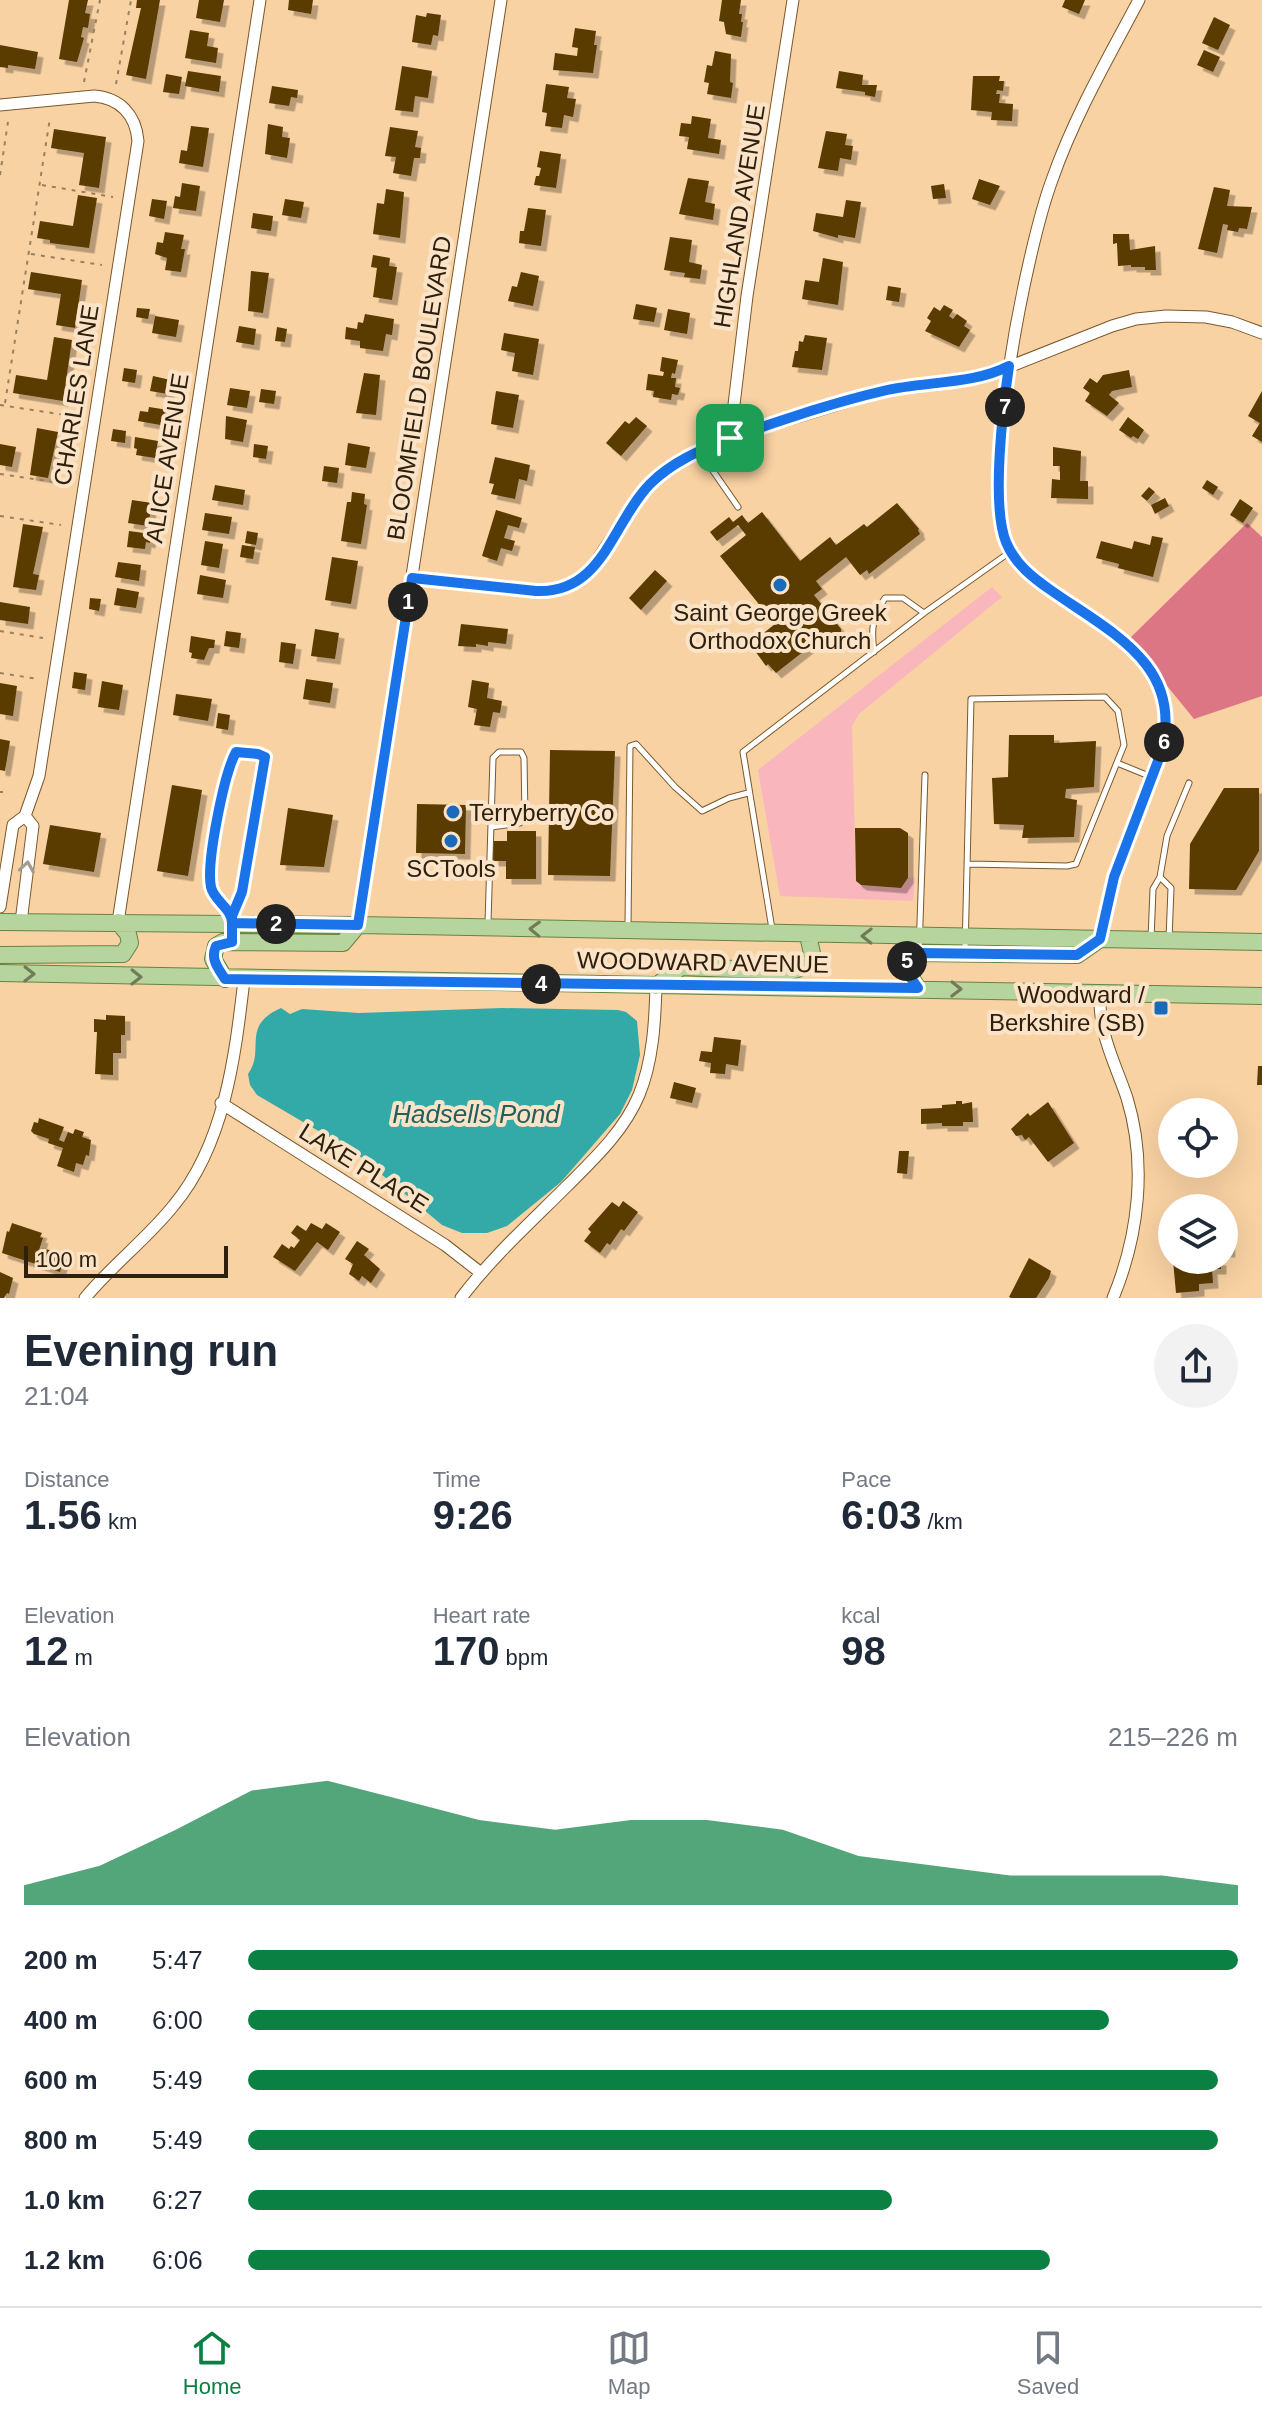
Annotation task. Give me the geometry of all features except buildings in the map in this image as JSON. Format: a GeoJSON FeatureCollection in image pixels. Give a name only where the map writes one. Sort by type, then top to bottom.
{"type":"FeatureCollection","features":[{"type":"Feature","properties":{"kind":"main road","name":"WOODWARD AVENUE"},"geometry":{"type":"LineString","coordinates":[[0,922],[232,920],[808,935],[965,945]]}},
{"type":"Feature","properties":{"kind":"main road"},"geometry":{"type":"LineString","coordinates":[[0,955],[123,954],[130,943],[128,934],[118,922]]}},
{"type":"Feature","properties":{"kind":"main road"},"geometry":{"type":"LineString","coordinates":[[225,979],[213,959],[216,946],[232,942],[343,943],[358,925]]}},
{"type":"Feature","properties":{"kind":"main road"},"geometry":{"type":"LineString","coordinates":[[656,986],[681,967],[790,971],[800,968],[813,958],[808,935]]}},
{"type":"Feature","properties":{"kind":"main road"},"geometry":{"type":"LineString","coordinates":[[965,945],[1100,939],[1262,942]]}},
{"type":"Feature","properties":{"kind":"main road"},"geometry":{"type":"LineString","coordinates":[[918,988],[906,974],[905,966],[919,944]]}},
{"type":"Feature","properties":{"kind":"main road","name":"WOODWARD AVENUE"},"geometry":{"type":"LineString","coordinates":[[0,973],[244,980],[918,988],[1262,996]]}},
{"type":"Feature","properties":{"kind":"main road"},"geometry":{"type":"LineString","coordinates":[[1225,995],[1262,985]]}},
{"type":"Feature","properties":{"kind":"street","name":"ALICE AVENUE"},"geometry":{"type":"LineString","coordinates":[[118,922],[260,0]]}},
{"type":"Feature","properties":{"kind":"street","name":"BLOOMFIELD BOULEVARD"},"geometry":{"type":"LineString","coordinates":[[358,925],[501,0]]}},
{"type":"Feature","properties":{"kind":"street","name":"HIGHLAND AVENUE"},"geometry":{"type":"LineString","coordinates":[[730,438],[747,296],[793,0]]}},
{"type":"Feature","properties":{"kind":"street"},"geometry":{"type":"LineString","coordinates":[[1100,939],[1111,886],[1165,738],[1164,697],[1159,683],[1126,644],[1035,578],[1010,552],[999,504],[1009,366],[1034,240],[1052,179],[1098,78],[1139,0]]}},
{"type":"Feature","properties":{"kind":"street","name":"CHARLES LANE"},"geometry":{"type":"LineString","coordinates":[[0,105],[105,98],[121,105],[130,114],[138,141],[39,776],[25,816],[13,825],[0,907]]}},
{"type":"Feature","properties":{"kind":"street"},"geometry":{"type":"LineString","coordinates":[[412,578],[536,591],[570,587],[596,564],[651,483],[673,465],[730,438],[881,391],[984,376],[1112,326],[1150,317],[1206,317],[1262,333]]}},
{"type":"Feature","properties":{"kind":"street","name":"CHARLES LANE"},"geometry":{"type":"LineString","coordinates":[[21,922],[33,826],[25,816]]}},
{"type":"Feature","properties":{"kind":"street"},"geometry":{"type":"LineString","coordinates":[[85,1298],[180,1198],[203,1159],[235,1049],[244,980]]}},
{"type":"Feature","properties":{"kind":"street"},"geometry":{"type":"LineString","coordinates":[[461,1298],[481,1273],[602,1150],[628,1117],[642,1087],[651,1051],[656,986]]}},
{"type":"Feature","properties":{"kind":"street"},"geometry":{"type":"LineString","coordinates":[[1100,991],[1102,1031],[1130,1111],[1138,1158],[1136,1207],[1125,1263],[1113,1298]]}},
{"type":"Feature","properties":{"kind":"street","name":"LAKE PLACE"},"geometry":{"type":"LineString","coordinates":[[221,1103],[445,1245],[481,1273]]}},
{"type":"Feature","properties":{"kind":"lane"},"geometry":{"type":"LineString","coordinates":[[699,451],[738,507]]}},
{"type":"Feature","properties":{"kind":"lane"},"geometry":{"type":"LineString","coordinates":[[773,934],[743,752],[924,613],[1010,552]]}},
{"type":"Feature","properties":{"kind":"lane"},"geometry":{"type":"LineString","coordinates":[[874,652],[874,614],[885,598],[903,598],[924,613]]}},
{"type":"Feature","properties":{"kind":"lane"},"geometry":{"type":"LineString","coordinates":[[965,945],[971,699],[1105,697],[1118,711],[1124,745],[1076,864],[968,864]]}},
{"type":"Feature","properties":{"kind":"lane"},"geometry":{"type":"LineString","coordinates":[[628,932],[630,746],[636,744],[702,811],[748,793]]}},
{"type":"Feature","properties":{"kind":"lane"},"geometry":{"type":"LineString","coordinates":[[232,920],[212,891],[209,873],[225,782],[233,755],[238,751],[265,757],[242,892],[232,920],[232,942]]}},
{"type":"Feature","properties":{"kind":"lane"},"geometry":{"type":"LineString","coordinates":[[487,928],[493,758],[499,752],[521,752],[524,758],[525,817],[520,823],[491,827]]}},
{"type":"Feature","properties":{"kind":"lane"},"geometry":{"type":"LineString","coordinates":[[1117,763],[1152,777]]}},
{"type":"Feature","properties":{"kind":"lane"},"geometry":{"type":"LineString","coordinates":[[919,944],[925,775]]}},
{"type":"Feature","properties":{"kind":"lane"},"geometry":{"type":"LineString","coordinates":[[1151,940],[1153,889],[1160,877],[1167,836],[1189,783]]}},
{"type":"Feature","properties":{"kind":"lane"},"geometry":{"type":"LineString","coordinates":[[1160,877],[1171,888],[1169,940]]}},
{"type":"Feature","properties":{"kind":"path"},"geometry":{"type":"LineString","coordinates":[[84,82],[100,0]]}},
{"type":"Feature","properties":{"kind":"path"},"geometry":{"type":"LineString","coordinates":[[116,84],[131,0]]}},
{"type":"Feature","properties":{"kind":"path"},"geometry":{"type":"LineString","coordinates":[[5,403],[50,118]]}},
{"type":"Feature","properties":{"kind":"path"},"geometry":{"type":"LineString","coordinates":[[0,175],[8,122]]}},
{"type":"Feature","properties":{"kind":"path"},"geometry":{"type":"LineString","coordinates":[[40,184],[113,197]]}},
{"type":"Feature","properties":{"kind":"path"},"geometry":{"type":"LineString","coordinates":[[29,253],[102,265]]}},
{"type":"Feature","properties":{"kind":"path"},"geometry":{"type":"LineString","coordinates":[[0,405],[5,403],[78,417]]}},
{"type":"Feature","properties":{"kind":"path"},"geometry":{"type":"LineString","coordinates":[[0,474],[68,484]]}},
{"type":"Feature","properties":{"kind":"path"},"geometry":{"type":"LineString","coordinates":[[0,516],[61,525]]}},
{"type":"Feature","properties":{"kind":"path"},"geometry":{"type":"LineString","coordinates":[[0,631],[43,638]]}},
{"type":"Feature","properties":{"kind":"path"},"geometry":{"type":"LineString","coordinates":[[0,673],[38,679]]}},
{"type":"Feature","properties":{"kind":"shaded area"},"geometry":{"type":"Polygon","coordinates":[[[1247,523],[1262,537],[1262,696],[1194,719],[1129,639],[1247,523]]]}},
{"type":"Feature","properties":{"kind":"shaded area"},"geometry":{"type":"Polygon","coordinates":[[[992,587],[1002,597],[859,714],[852,726],[856,881],[861,885],[900,888],[908,878],[915,877],[913,901],[780,896],[758,770],[992,587]]]}},
{"type":"Feature","properties":{"kind":"water","name":"Hadsells Pond"},"geometry":{"type":"Polygon","coordinates":[[[281,1008],[290,1014],[302,1009],[359,1013],[502,1008],[618,1010],[637,1021],[640,1055],[632,1090],[620,1114],[561,1182],[507,1226],[487,1233],[462,1233],[442,1225],[356,1153],[257,1095],[250,1085],[248,1074],[255,1056],[257,1030],[269,1015],[281,1008]]]}},
{"type":"Feature","properties":{"kind":"place","name":"Saint George Greek Orthodox Church"},"geometry":{"type":"Point","coordinates":[780,585]}},
{"type":"Feature","properties":{"kind":"place","name":"Terryberry Co"},"geometry":{"type":"Point","coordinates":[453,812]}},
{"type":"Feature","properties":{"kind":"place","name":"SCTools"},"geometry":{"type":"Point","coordinates":[451,841]}},
{"type":"Feature","properties":{"kind":"place","name":"Woodward / Berkshire (SB)"},"geometry":{"type":"Point","coordinates":[1161,1008]}},
{"type":"Feature","properties":{"kind":"route"},"geometry":{"type":"LineString","coordinates":[[730,438],[681,460],[651,483],[596,564],[570,587],[536,591],[412,578],[358,925],[232,923],[232,916],[212,891],[209,873],[225,782],[233,755],[238,751],[265,757],[242,892],[232,916],[232,942],[223,942],[213,952],[213,959],[225,979],[918,988],[905,970],[908,959],[916,953],[1077,955],[1100,939],[1114,877],[1161,753],[1167,709],[1159,683],[1135,652],[1035,578],[1014,558],[1007,544],[999,504],[999,482],[1009,366],[984,376],[881,391],[730,438]]}}]}
